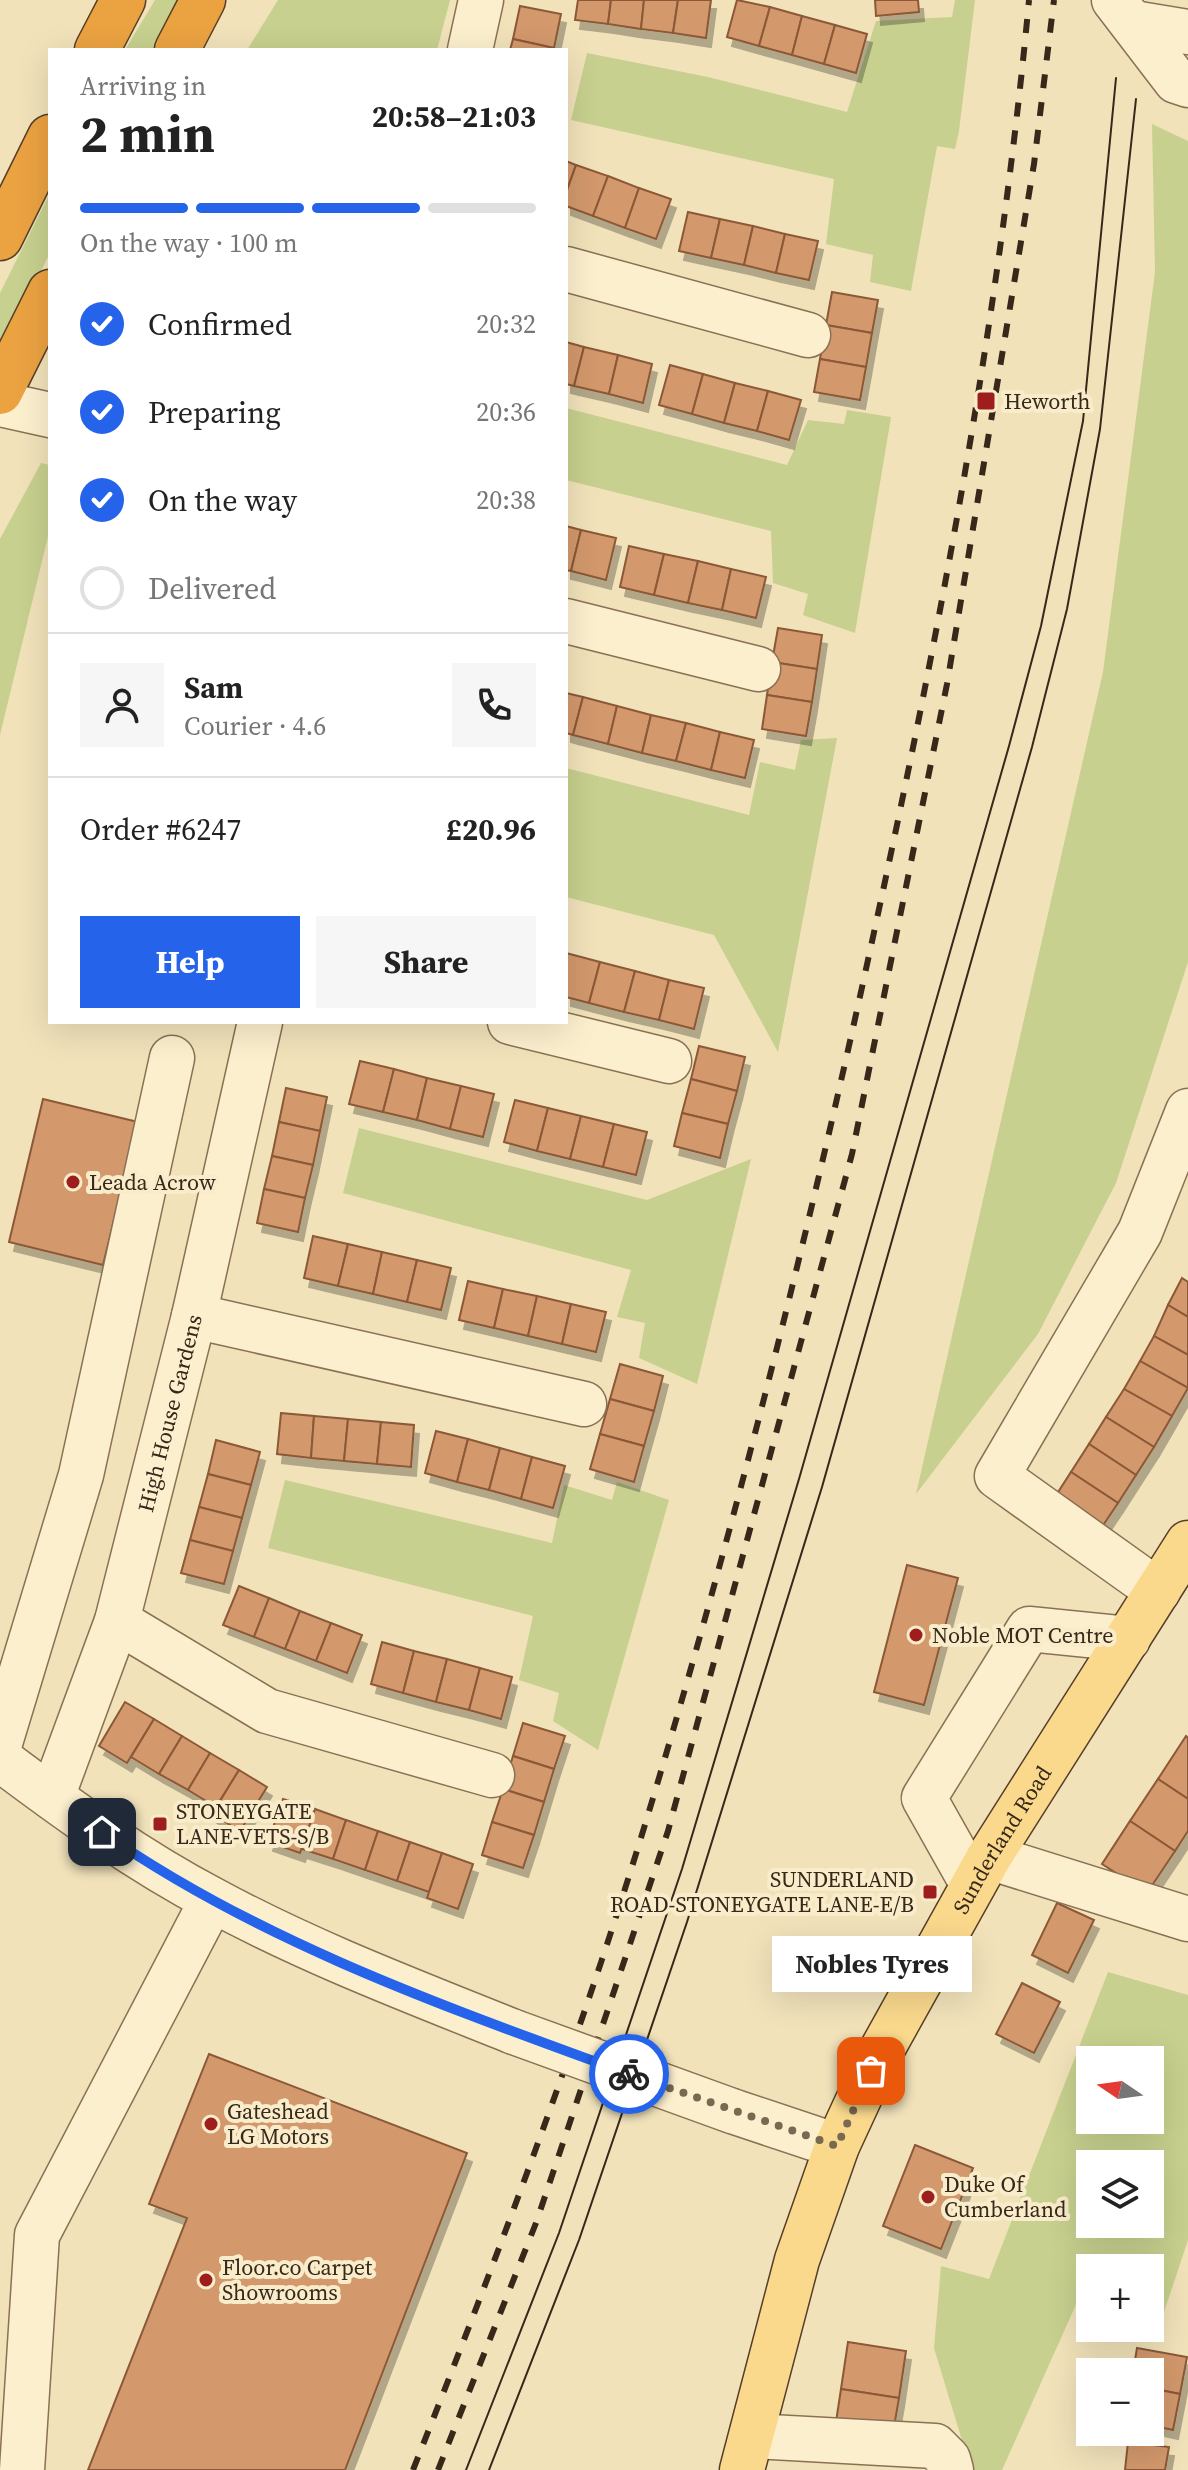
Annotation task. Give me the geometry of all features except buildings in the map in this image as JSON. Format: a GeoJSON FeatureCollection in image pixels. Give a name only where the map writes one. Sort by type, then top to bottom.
{"type":"FeatureCollection","features":[{"type":"Feature","properties":{"kind":"highway"},"geometry":{"type":"LineString","coordinates":[[98,48],[123,0]]}},
{"type":"Feature","properties":{"kind":"highway"},"geometry":{"type":"LineString","coordinates":[[178,48],[203,0]]}},
{"type":"Feature","properties":{"kind":"highway"},"geometry":{"type":"LineString","coordinates":[[0,238],[48,141]]}},
{"type":"Feature","properties":{"kind":"highway"},"geometry":{"type":"LineString","coordinates":[[0,392],[48,296]]}},
{"type":"Feature","properties":{"kind":"main road","name":"Sunderland Road"},"geometry":{"type":"LineString","coordinates":[[748,2458],[797,2260],[837,2146],[880,2053],[981,1871],[1188,1543]]}},
{"type":"Feature","properties":{"kind":"street"},"geometry":{"type":"LineString","coordinates":[[470,48],[481,0]]}},
{"type":"Feature","properties":{"kind":"street"},"geometry":{"type":"LineString","coordinates":[[1123,11],[1188,32]]}},
{"type":"Feature","properties":{"kind":"street"},"geometry":{"type":"LineString","coordinates":[[1123,11],[1176,81],[1188,85]]}},
{"type":"Feature","properties":{"kind":"street"},"geometry":{"type":"LineString","coordinates":[[568,270],[808,335]]}},
{"type":"Feature","properties":{"kind":"street"},"geometry":{"type":"LineString","coordinates":[[0,404],[48,415]]}},
{"type":"Feature","properties":{"kind":"street"},"geometry":{"type":"LineString","coordinates":[[568,622],[758,669]]}},
{"type":"Feature","properties":{"kind":"street","name":"High House Gardens"},"geometry":{"type":"LineString","coordinates":[[52,1797],[117,1621],[194,1316],[260,1024]]}},
{"type":"Feature","properties":{"kind":"street"},"geometry":{"type":"LineString","coordinates":[[518,1024],[669,1061]]}},
{"type":"Feature","properties":{"kind":"street"},"geometry":{"type":"LineString","coordinates":[[0,1743],[81,1475],[172,1058]]}},
{"type":"Feature","properties":{"kind":"street"},"geometry":{"type":"LineString","coordinates":[[1158,1591],[997,1476],[1140,1232],[1188,1111]]}},
{"type":"Feature","properties":{"kind":"street"},"geometry":{"type":"LineString","coordinates":[[194,1316],[584,1404]]}},
{"type":"Feature","properties":{"kind":"street"},"geometry":{"type":"LineString","coordinates":[[117,1621],[267,1711],[492,1775]]}},
{"type":"Feature","properties":{"kind":"street"},"geometry":{"type":"LineString","coordinates":[[1128,1639],[1029,1629],[924,1798],[981,1871],[1188,1919]]}},
{"type":"Feature","properties":{"kind":"street"},"geometry":{"type":"LineString","coordinates":[[0,1759],[127,1850],[212,1900],[314,1950],[514,2032],[837,2146]]}},
{"type":"Feature","properties":{"kind":"street"},"geometry":{"type":"LineString","coordinates":[[22,2470],[37,2235],[212,1900]]}},
{"type":"Feature","properties":{"kind":"street"},"geometry":{"type":"LineString","coordinates":[[748,2458],[935,2446],[948,2459],[951,2470]]}},
{"type":"Feature","properties":{"kind":"green space"},"geometry":{"type":"Polygon","coordinates":[[[155,0],[184,0],[156,48],[126,48],[155,0]]]}},
{"type":"Feature","properties":{"kind":"green space"},"geometry":{"type":"Polygon","coordinates":[[[278,0],[450,0],[438,48],[248,48],[278,0]]]}},
{"type":"Feature","properties":{"kind":"green space"},"geometry":{"type":"Polygon","coordinates":[[[955,0],[975,0],[959,131],[955,149],[937,146],[911,291],[870,282],[873,255],[826,244],[834,179],[571,120],[587,53],[708,77],[847,112],[876,21],[952,17],[955,0]]]}},
{"type":"Feature","properties":{"kind":"green space"},"geometry":{"type":"Polygon","coordinates":[[[1152,124],[1188,141],[1188,962],[1116,1183],[1038,1334],[916,1494],[1103,672],[1155,272],[1152,124]]]}},
{"type":"Feature","properties":{"kind":"green space"},"geometry":{"type":"Polygon","coordinates":[[[48,197],[48,257],[0,351],[0,293],[48,197]]]}},
{"type":"Feature","properties":{"kind":"green space"},"geometry":{"type":"Polygon","coordinates":[[[568,409],[787,465],[808,420],[844,424],[847,410],[891,417],[855,633],[803,615],[808,594],[773,583],[771,531],[568,480],[568,409]]]}},
{"type":"Feature","properties":{"kind":"green space"},"geometry":{"type":"Polygon","coordinates":[[[41,463],[48,465],[48,536],[0,735],[0,539],[41,463]]]}},
{"type":"Feature","properties":{"kind":"green space"},"geometry":{"type":"Polygon","coordinates":[[[837,738],[778,1052],[714,935],[568,898],[568,769],[749,815],[760,762],[795,770],[801,740],[837,738]]]}},
{"type":"Feature","properties":{"kind":"green space"},"geometry":{"type":"Polygon","coordinates":[[[359,1128],[647,1200],[751,1159],[697,1384],[639,1358],[645,1323],[617,1317],[631,1270],[343,1193],[359,1128]]]}},
{"type":"Feature","properties":{"kind":"green space"},"geometry":{"type":"Polygon","coordinates":[[[285,1480],[552,1543],[564,1485],[612,1500],[617,1482],[669,1500],[598,1750],[553,1721],[559,1693],[519,1680],[533,1616],[268,1548],[285,1480]]]}},
{"type":"Feature","properties":{"kind":"green space"},"geometry":{"type":"Polygon","coordinates":[[[1108,1972],[1188,1995],[1188,2240],[1164,2312],[1164,2254],[1076,2254],[1076,2304],[1002,2470],[971,2470],[934,2348],[941,2266],[989,2279],[1076,2055],[1076,2134],[1164,2134],[1164,2046],[1079,2046],[1108,1972]]]}},
{"type":"Feature","properties":{"kind":"tram line"},"geometry":{"type":"LineString","coordinates":[[466,2470],[559,2233],[682,1869],[799,1479],[1009,746],[1041,626],[1083,421],[1116,78]]}},
{"type":"Feature","properties":{"kind":"tram line"},"geometry":{"type":"LineString","coordinates":[[489,2470],[579,2240],[687,1922],[822,1487],[1032,747],[1067,609],[1100,429],[1136,99]]}},
{"type":"Feature","properties":{"kind":"railway"},"geometry":{"type":"LineString","coordinates":[[413,2470],[537,2146],[621,1901],[711,1596],[798,1261],[876,923],[946,579],[1002,233],[1029,0]]}},
{"type":"Feature","properties":{"kind":"railway"},"geometry":{"type":"LineString","coordinates":[[438,2470],[536,2223],[668,1831],[852,1154],[947,684],[1034,164],[1054,0]]}},
{"type":"Feature","properties":{"kind":"way so far"},"geometry":{"type":"LineString","coordinates":[[629,2074],[837,2146],[871,2071]]}},
{"type":"Feature","properties":{"kind":"place","name":"Heworth"},"geometry":{"type":"Point","coordinates":[986,401]}},
{"type":"Feature","properties":{"kind":"place","name":"Leada Acrow"},"geometry":{"type":"Point","coordinates":[73,1182]}},
{"type":"Feature","properties":{"kind":"place","name":"Noble MOT Centre"},"geometry":{"type":"Point","coordinates":[916,1635]}},
{"type":"Feature","properties":{"kind":"place","name":"STONEYGATE LANE-VETS-S/B"},"geometry":{"type":"Point","coordinates":[160,1824]}},
{"type":"Feature","properties":{"kind":"place","name":"SUNDERLAND ROAD-STONEYGATE LANE-E/B"},"geometry":{"type":"Point","coordinates":[930,1892]}},
{"type":"Feature","properties":{"kind":"place","name":"Nobles Tyres"},"geometry":{"type":"Point","coordinates":[871,2071]}},
{"type":"Feature","properties":{"kind":"place","name":"Gateshead LG Motors"},"geometry":{"type":"Point","coordinates":[211,2124]}},
{"type":"Feature","properties":{"kind":"place","name":"Duke Of Cumberland"},"geometry":{"type":"Point","coordinates":[928,2197]}},
{"type":"Feature","properties":{"kind":"place","name":"Floor.co Carpet Showrooms"},"geometry":{"type":"Point","coordinates":[206,2280]}},
{"type":"Feature","properties":{"kind":"route"},"geometry":{"type":"LineString","coordinates":[[102,1832],[212,1900],[314,1950],[514,2032],[629,2074]]}}]}
